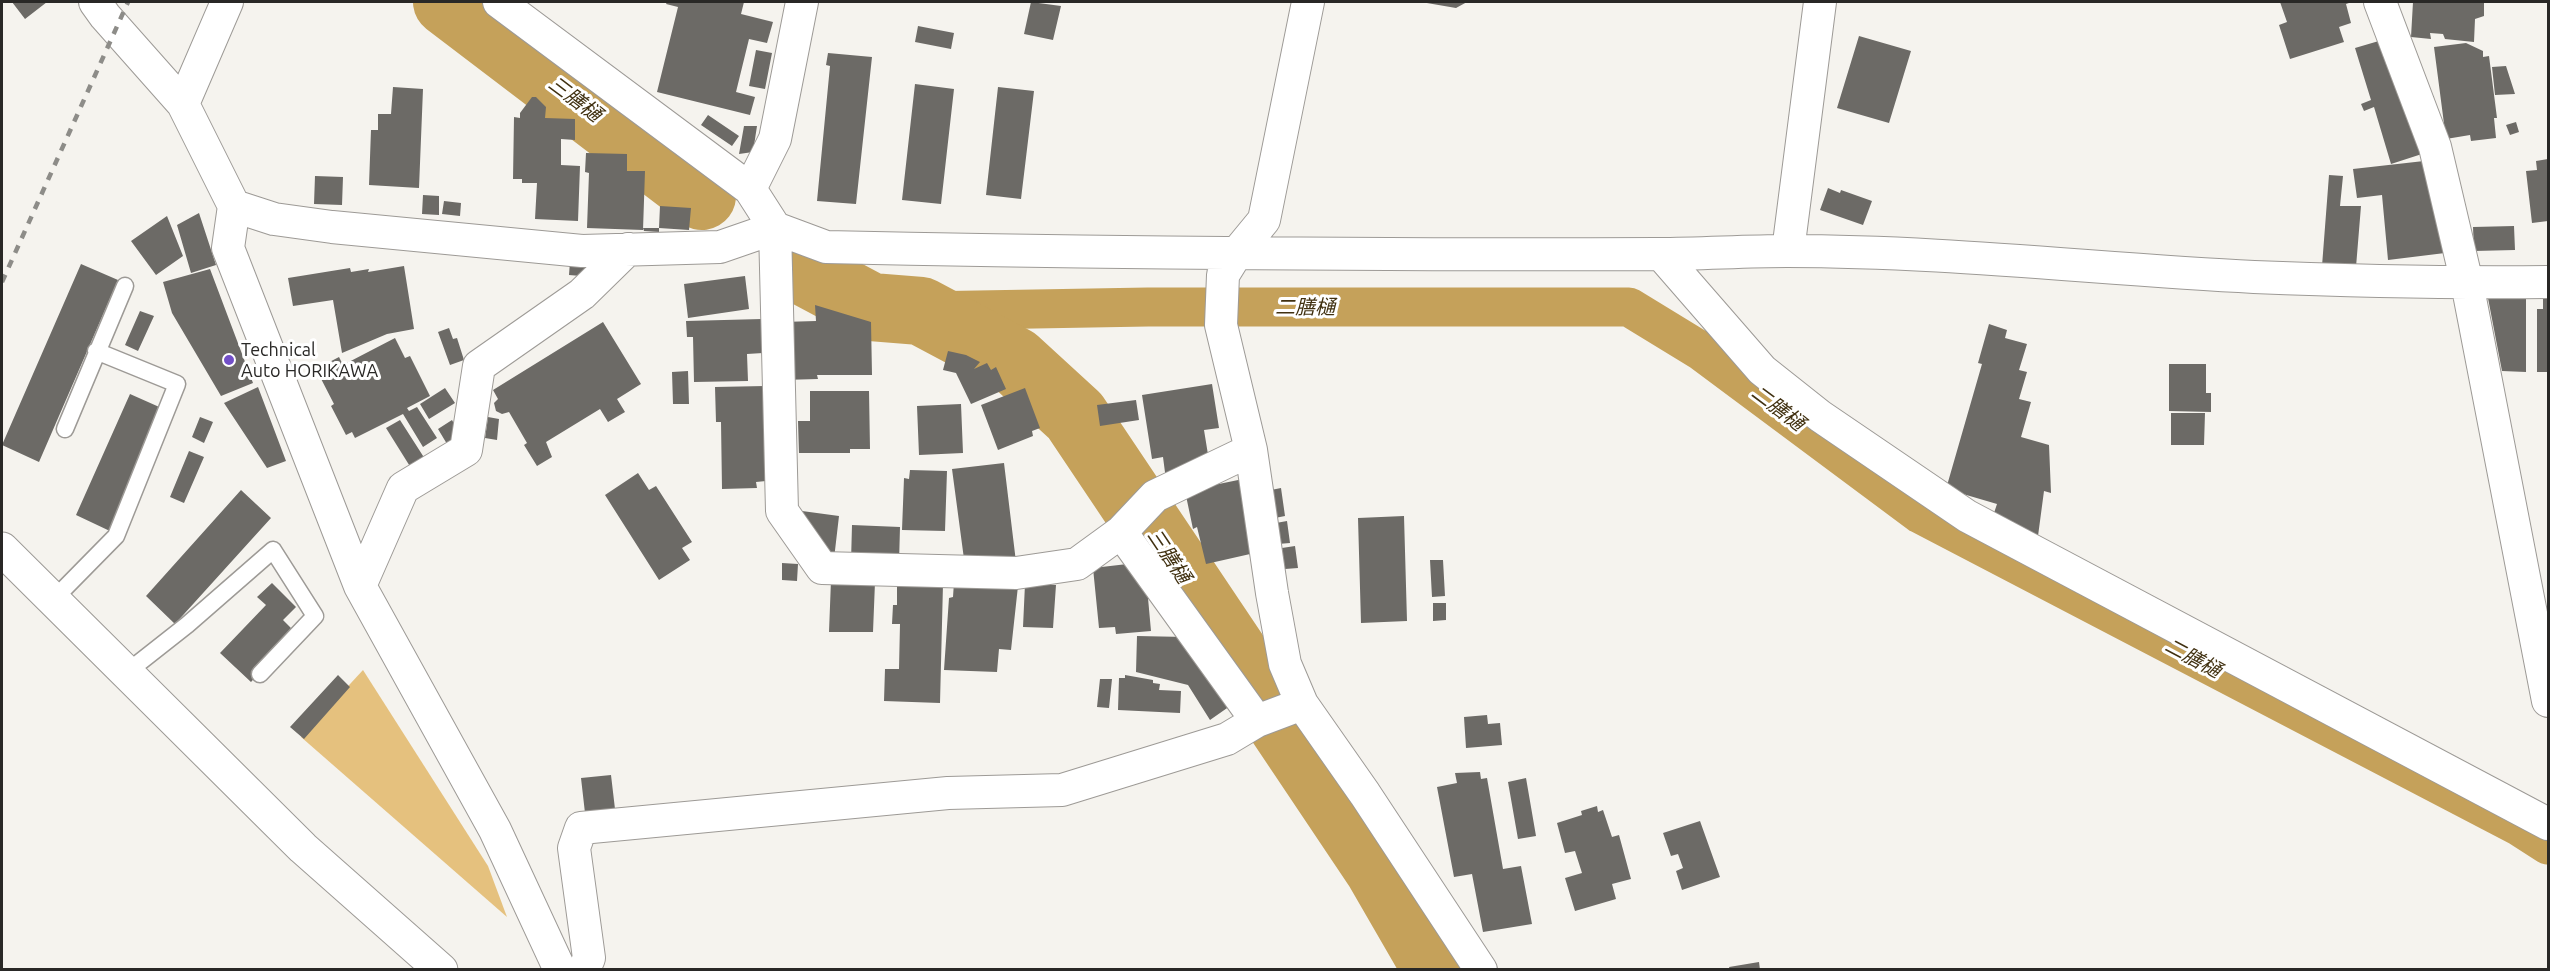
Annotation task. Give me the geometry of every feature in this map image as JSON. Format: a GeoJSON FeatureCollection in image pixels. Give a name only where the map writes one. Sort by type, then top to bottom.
{"type":"FeatureCollection","features":[{"type":"Feature","properties":{"kind":"street"},"geometry":{"type":"LineString","coordinates":[[95,2],[183,104],[234,206],[228,248],[360,586],[495,830],[560,969]]}},
{"type":"Feature","properties":{"kind":"street"},"geometry":{"type":"LineString","coordinates":[[183,104],[227,2]]}},
{"type":"Feature","properties":{"kind":"street"},"geometry":{"type":"LineString","coordinates":[[499,2],[750,189],[775,228],[782,511],[822,568],[1016,573],[1077,564],[1121,532],[1155,496],[1251,450]]}},
{"type":"Feature","properties":{"kind":"street"},"geometry":{"type":"LineString","coordinates":[[750,189],[775,139],[802,2]]}},
{"type":"Feature","properties":{"kind":"street"},"geometry":{"type":"LineString","coordinates":[[1308,2],[1264,220],[1230,265],[1221,325],[1251,450],[1285,664],[1302,704],[1365,794],[1481,969]]}},
{"type":"Feature","properties":{"kind":"street"},"geometry":{"type":"LineString","coordinates":[[1788,251],[1820,2]]}},
{"type":"Feature","properties":{"kind":"street"},"geometry":{"type":"LineString","coordinates":[[2380,2],[2435,147],[2467,283],[2548,701]]}},
{"type":"Feature","properties":{"kind":"street"},"geometry":{"type":"LineString","coordinates":[[234,206],[274,219],[332,227],[582,251],[720,247],[775,228],[826,247],[1230,265],[1335,252],[1661,254],[1788,251],[1980,257],[2253,276],[2467,283],[2548,282]]}},
{"type":"Feature","properties":{"kind":"street"},"geometry":{"type":"LineString","coordinates":[[360,586],[403,488],[466,450],[479,366],[582,294],[628,249]]}},
{"type":"Feature","properties":{"kind":"street"},"geometry":{"type":"LineString","coordinates":[[1661,254],[1762,370],[1820,416],[1967,516],[2548,824]]}},
{"type":"Feature","properties":{"kind":"street"},"geometry":{"type":"LineString","coordinates":[[1121,532],[1257,721]]}},
{"type":"Feature","properties":{"kind":"street"},"geometry":{"type":"LineString","coordinates":[[2,549],[303,848],[441,969]]}},
{"type":"Feature","properties":{"kind":"street"},"geometry":{"type":"LineString","coordinates":[[584,969],[589,958],[574,848],[581,828],[948,793],[1062,790],[1227,739],[1257,721],[1302,704]]}},
{"type":"Feature","properties":{"kind":"lane"},"geometry":{"type":"LineString","coordinates":[[65,429],[124,286]]}},
{"type":"Feature","properties":{"kind":"lane"},"geometry":{"type":"LineString","coordinates":[[53,600],[116,536],[177,384],[96,351]]}},
{"type":"Feature","properties":{"kind":"lane"},"geometry":{"type":"LineString","coordinates":[[126,673],[187,625],[273,550],[315,616],[260,674]]}},
{"type":"Feature","properties":{"kind":"shaded area"},"geometry":{"type":"Polygon","coordinates":[[[363,670],[488,866],[507,917],[301,737],[363,670]]]}},
{"type":"Feature","properties":{"kind":"building"},"geometry":{"type":"Polygon","coordinates":[[[12,2],[47,2],[25,19],[12,2]]]}},
{"type":"Feature","properties":{"kind":"building"},"geometry":{"type":"Polygon","coordinates":[[[667,2],[744,2],[741,14],[773,22],[767,43],[749,39],[736,92],[755,97],[750,115],[657,92],[678,7],[666,4],[667,2]]]}},
{"type":"Feature","properties":{"kind":"building"},"geometry":{"type":"Polygon","coordinates":[[[1031,2],[1061,6],[1053,40],[1024,34],[1031,2]]]}},
{"type":"Feature","properties":{"kind":"building"},"geometry":{"type":"Polygon","coordinates":[[[1421,2],[1467,2],[1456,8],[1421,2]]]}},
{"type":"Feature","properties":{"kind":"building"},"geometry":{"type":"Polygon","coordinates":[[[2280,2],[2352,2],[2346,4],[2351,23],[2339,27],[2344,42],[2290,59],[2279,25],[2287,22],[2280,2]]]}},
{"type":"Feature","properties":{"kind":"building"},"geometry":{"type":"Polygon","coordinates":[[[2413,2],[2484,2],[2484,16],[2475,19],[2474,42],[2445,39],[2443,34],[2430,33],[2431,39],[2411,37],[2413,2]]]}},
{"type":"Feature","properties":{"kind":"building"},"geometry":{"type":"Polygon","coordinates":[[[918,26],[954,33],[951,49],[915,42],[918,26]]]}},
{"type":"Feature","properties":{"kind":"building"},"geometry":{"type":"Polygon","coordinates":[[[1859,36],[1911,51],[1889,123],[1837,108],[1859,36]]]}},
{"type":"Feature","properties":{"kind":"building"},"geometry":{"type":"Polygon","coordinates":[[[2389,38],[2425,153],[2391,164],[2374,107],[2364,111],[2361,104],[2371,100],[2355,48],[2389,38]]]}},
{"type":"Feature","properties":{"kind":"building"},"geometry":{"type":"Polygon","coordinates":[[[2466,43],[2483,51],[2483,57],[2489,56],[2497,118],[2494,118],[2496,138],[2471,141],[2470,135],[2446,139],[2434,47],[2466,43]]]}},
{"type":"Feature","properties":{"kind":"building"},"geometry":{"type":"Polygon","coordinates":[[[756,50],[772,53],[765,89],[749,86],[756,50]]]}},
{"type":"Feature","properties":{"kind":"building"},"geometry":{"type":"Polygon","coordinates":[[[828,53],[872,57],[856,204],[817,201],[830,66],[826,65],[828,53]]]}},
{"type":"Feature","properties":{"kind":"building"},"geometry":{"type":"Polygon","coordinates":[[[2506,66],[2515,94],[2495,95],[2492,67],[2506,66]]]}},
{"type":"Feature","properties":{"kind":"building"},"geometry":{"type":"Polygon","coordinates":[[[915,84],[954,89],[941,204],[902,200],[915,84]]]}},
{"type":"Feature","properties":{"kind":"building"},"geometry":{"type":"Polygon","coordinates":[[[393,87],[423,89],[419,188],[369,185],[371,130],[378,130],[378,114],[391,114],[393,87]]]}},
{"type":"Feature","properties":{"kind":"building"},"geometry":{"type":"Polygon","coordinates":[[[998,87],[1034,91],[1021,199],[986,195],[998,87]]]}},
{"type":"Feature","properties":{"kind":"building"},"geometry":{"type":"Polygon","coordinates":[[[532,97],[536,97],[546,107],[545,118],[575,119],[575,140],[561,139],[561,165],[580,166],[578,221],[535,219],[537,183],[522,183],[522,179],[513,179],[514,117],[520,118],[520,113],[532,97]]]}},
{"type":"Feature","properties":{"kind":"building"},"geometry":{"type":"Polygon","coordinates":[[[708,115],[739,136],[732,146],[701,125],[708,115]]]}},
{"type":"Feature","properties":{"kind":"building"},"geometry":{"type":"Polygon","coordinates":[[[2516,122],[2519,132],[2510,135],[2506,125],[2516,122]]]}},
{"type":"Feature","properties":{"kind":"building"},"geometry":{"type":"Polygon","coordinates":[[[744,126],[757,126],[753,152],[739,154],[744,126]]]}},
{"type":"Feature","properties":{"kind":"building"},"geometry":{"type":"Polygon","coordinates":[[[586,153],[627,154],[627,171],[645,171],[643,230],[587,228],[589,173],[585,172],[586,153]]]}},
{"type":"Feature","properties":{"kind":"building"},"geometry":{"type":"Polygon","coordinates":[[[2548,159],[2548,221],[2532,223],[2526,171],[2537,170],[2536,161],[2548,159]]]}},
{"type":"Feature","properties":{"kind":"building"},"geometry":{"type":"Polygon","coordinates":[[[2424,161],[2445,253],[2388,260],[2382,195],[2357,198],[2353,169],[2424,161]]]}},
{"type":"Feature","properties":{"kind":"building"},"geometry":{"type":"Polygon","coordinates":[[[2329,175],[2343,176],[2340,206],[2361,206],[2356,267],[2322,266],[2329,175]]]}},
{"type":"Feature","properties":{"kind":"building"},"geometry":{"type":"Polygon","coordinates":[[[315,176],[343,177],[342,205],[314,204],[315,176]]]}},
{"type":"Feature","properties":{"kind":"building"},"geometry":{"type":"Polygon","coordinates":[[[1828,188],[1872,201],[1863,225],[1820,210],[1828,188]]]}},
{"type":"Feature","properties":{"kind":"building"},"geometry":{"type":"Polygon","coordinates":[[[423,195],[439,196],[439,215],[422,214],[423,195]]]}},
{"type":"Feature","properties":{"kind":"building"},"geometry":{"type":"Polygon","coordinates":[[[444,201],[461,203],[460,216],[442,214],[444,201]]]}},
{"type":"Feature","properties":{"kind":"building"},"geometry":{"type":"Polygon","coordinates":[[[660,206],[691,208],[689,230],[659,228],[660,206]]]}},
{"type":"Feature","properties":{"kind":"building"},"geometry":{"type":"Polygon","coordinates":[[[199,213],[216,265],[191,273],[177,225],[199,213]]]}},
{"type":"Feature","properties":{"kind":"building"},"geometry":{"type":"Polygon","coordinates":[[[167,216],[183,256],[156,275],[131,241],[167,216]]]}},
{"type":"Feature","properties":{"kind":"building"},"geometry":{"type":"Polygon","coordinates":[[[2514,226],[2515,250],[2474,251],[2473,227],[2514,226]]]}},
{"type":"Feature","properties":{"kind":"building"},"geometry":{"type":"Polygon","coordinates":[[[643,228],[659,228],[659,232],[644,231],[643,228]]]}},
{"type":"Feature","properties":{"kind":"building"},"geometry":{"type":"Polygon","coordinates":[[[570,261],[594,262],[593,277],[569,275],[570,261]]]}},
{"type":"Feature","properties":{"kind":"building"},"geometry":{"type":"Polygon","coordinates":[[[81,264],[118,280],[39,462],[2,445],[81,264]]]}},
{"type":"Feature","properties":{"kind":"building"},"geometry":{"type":"Polygon","coordinates":[[[404,266],[414,329],[387,334],[342,353],[333,300],[293,306],[288,278],[350,268],[351,272],[369,269],[368,272],[404,266]]]}},
{"type":"Feature","properties":{"kind":"building"},"geometry":{"type":"Polygon","coordinates":[[[210,269],[253,383],[221,396],[172,313],[163,282],[210,269]]]}},
{"type":"Feature","properties":{"kind":"building"},"geometry":{"type":"Polygon","coordinates":[[[745,276],[749,309],[688,318],[684,284],[745,276]]]}},
{"type":"Feature","properties":{"kind":"building"},"geometry":{"type":"Polygon","coordinates":[[[2487,293],[2526,294],[2526,372],[2502,371],[2487,293]]]}},
{"type":"Feature","properties":{"kind":"building"},"geometry":{"type":"Polygon","coordinates":[[[2543,294],[2548,294],[2548,372],[2537,372],[2537,309],[2543,309],[2543,294]]]}},
{"type":"Feature","properties":{"kind":"building"},"geometry":{"type":"Polygon","coordinates":[[[815,305],[871,322],[872,375],[817,375],[818,379],[782,380],[782,322],[816,321],[815,305]]]}},
{"type":"Feature","properties":{"kind":"building"},"geometry":{"type":"Polygon","coordinates":[[[140,311],[154,316],[138,351],[125,345],[140,311]]]}},
{"type":"Feature","properties":{"kind":"building"},"geometry":{"type":"Polygon","coordinates":[[[762,319],[763,353],[747,354],[748,381],[694,382],[693,337],[687,337],[686,321],[762,319]]]}},
{"type":"Feature","properties":{"kind":"building"},"geometry":{"type":"Polygon","coordinates":[[[603,322],[641,384],[617,399],[625,412],[608,422],[600,409],[546,442],[552,457],[537,466],[524,445],[527,443],[509,412],[502,414],[496,411],[494,403],[498,399],[493,390],[603,322]]]}},
{"type":"Feature","properties":{"kind":"building"},"geometry":{"type":"Polygon","coordinates":[[[1989,324],[2007,330],[2005,338],[2027,344],[2019,370],[2027,372],[2019,399],[2031,402],[2021,437],[2049,445],[2051,493],[2044,491],[2038,536],[1994,513],[1997,504],[1946,489],[1982,364],[1978,363],[1989,324]]]}},
{"type":"Feature","properties":{"kind":"building"},"geometry":{"type":"Polygon","coordinates":[[[449,328],[453,339],[457,338],[464,360],[450,365],[438,332],[449,328]]]}},
{"type":"Feature","properties":{"kind":"building"},"geometry":{"type":"Polygon","coordinates":[[[395,338],[405,358],[410,356],[430,396],[407,408],[409,411],[417,407],[437,438],[423,447],[403,414],[355,438],[352,432],[346,435],[331,406],[334,404],[316,369],[339,357],[343,365],[395,338]]]}},
{"type":"Feature","properties":{"kind":"building"},"geometry":{"type":"Polygon","coordinates":[[[948,351],[966,355],[980,362],[974,369],[987,363],[991,370],[996,367],[1006,389],[971,404],[956,373],[943,370],[948,351]]]}},
{"type":"Feature","properties":{"kind":"building"},"geometry":{"type":"Polygon","coordinates":[[[2169,364],[2206,364],[2206,393],[2211,393],[2211,412],[2169,411],[2169,364]]]}},
{"type":"Feature","properties":{"kind":"building"},"geometry":{"type":"Polygon","coordinates":[[[688,371],[689,404],[673,404],[672,372],[688,371]]]}},
{"type":"Feature","properties":{"kind":"building"},"geometry":{"type":"Polygon","coordinates":[[[1212,384],[1219,428],[1204,430],[1211,473],[1166,480],[1163,457],[1152,459],[1142,395],[1212,384]]]}},
{"type":"Feature","properties":{"kind":"building"},"geometry":{"type":"Polygon","coordinates":[[[765,386],[766,481],[756,482],[757,488],[722,489],[721,422],[716,422],[715,387],[765,386]]]}},
{"type":"Feature","properties":{"kind":"building"},"geometry":{"type":"Polygon","coordinates":[[[258,387],[286,461],[267,468],[224,403],[258,387]]]}},
{"type":"Feature","properties":{"kind":"building"},"geometry":{"type":"Polygon","coordinates":[[[445,388],[455,403],[429,419],[420,404],[445,388]]]}},
{"type":"Feature","properties":{"kind":"building"},"geometry":{"type":"Polygon","coordinates":[[[1025,388],[1040,428],[1032,431],[1033,436],[998,450],[981,405],[1025,388]]]}},
{"type":"Feature","properties":{"kind":"building"},"geometry":{"type":"Polygon","coordinates":[[[810,391],[869,391],[870,449],[850,449],[850,453],[799,453],[798,421],[810,421],[810,391]]]}},
{"type":"Feature","properties":{"kind":"building"},"geometry":{"type":"Polygon","coordinates":[[[130,394],[166,410],[112,532],[76,515],[130,394]]]}},
{"type":"Feature","properties":{"kind":"building"},"geometry":{"type":"Polygon","coordinates":[[[1136,400],[1139,420],[1100,426],[1097,405],[1136,400]]]}},
{"type":"Feature","properties":{"kind":"building"},"geometry":{"type":"Polygon","coordinates":[[[961,404],[963,453],[919,455],[917,406],[961,404]]]}},
{"type":"Feature","properties":{"kind":"building"},"geometry":{"type":"Polygon","coordinates":[[[2171,413],[2205,413],[2204,445],[2171,445],[2171,413]]]}},
{"type":"Feature","properties":{"kind":"building"},"geometry":{"type":"Polygon","coordinates":[[[200,417],[213,422],[204,443],[192,437],[200,417]]]}},
{"type":"Feature","properties":{"kind":"building"},"geometry":{"type":"Polygon","coordinates":[[[488,417],[499,419],[497,440],[485,438],[488,417]]]}},
{"type":"Feature","properties":{"kind":"building"},"geometry":{"type":"Polygon","coordinates":[[[400,420],[425,459],[411,468],[386,428],[400,420]]]}},
{"type":"Feature","properties":{"kind":"building"},"geometry":{"type":"Polygon","coordinates":[[[452,420],[460,435],[447,444],[438,429],[452,420]]]}},
{"type":"Feature","properties":{"kind":"building"},"geometry":{"type":"Polygon","coordinates":[[[189,451],[204,457],[184,503],[170,497],[189,451]]]}},
{"type":"Feature","properties":{"kind":"building"},"geometry":{"type":"Polygon","coordinates":[[[1004,463],[1016,562],[989,566],[988,556],[964,559],[952,469],[1004,463]]]}},
{"type":"Feature","properties":{"kind":"building"},"geometry":{"type":"Polygon","coordinates":[[[910,470],[947,471],[945,531],[902,530],[904,478],[909,479],[910,470]]]}},
{"type":"Feature","properties":{"kind":"building"},"geometry":{"type":"Polygon","coordinates":[[[638,473],[649,490],[656,486],[692,542],[682,548],[690,560],[659,580],[605,495],[638,473]]]}},
{"type":"Feature","properties":{"kind":"building"},"geometry":{"type":"Polygon","coordinates":[[[1243,479],[1259,552],[1206,564],[1197,527],[1193,529],[1185,491],[1243,479]]]}},
{"type":"Feature","properties":{"kind":"building"},"geometry":{"type":"Polygon","coordinates":[[[1281,488],[1285,516],[1275,518],[1271,490],[1281,488]]]}},
{"type":"Feature","properties":{"kind":"building"},"geometry":{"type":"Polygon","coordinates":[[[241,490],[271,518],[175,624],[146,596],[241,490]]]}},
{"type":"Feature","properties":{"kind":"building"},"geometry":{"type":"Polygon","coordinates":[[[802,511],[839,516],[834,559],[798,537],[802,511]]]}},
{"type":"Feature","properties":{"kind":"building"},"geometry":{"type":"Polygon","coordinates":[[[1404,516],[1407,621],[1361,623],[1358,518],[1404,516]]]}},
{"type":"Feature","properties":{"kind":"building"},"geometry":{"type":"Polygon","coordinates":[[[1287,521],[1290,543],[1278,544],[1276,523],[1287,521]]]}},
{"type":"Feature","properties":{"kind":"building"},"geometry":{"type":"Polygon","coordinates":[[[852,525],[900,527],[899,563],[851,562],[852,525]]]}},
{"type":"Feature","properties":{"kind":"building"},"geometry":{"type":"Polygon","coordinates":[[[1295,546],[1298,568],[1285,569],[1282,548],[1295,546]]]}},
{"type":"Feature","properties":{"kind":"building"},"geometry":{"type":"Polygon","coordinates":[[[1430,560],[1443,560],[1445,596],[1432,597],[1430,560]]]}},
{"type":"Feature","properties":{"kind":"building"},"geometry":{"type":"Polygon","coordinates":[[[782,563],[798,564],[797,581],[782,580],[782,563]]]}},
{"type":"Feature","properties":{"kind":"building"},"geometry":{"type":"Polygon","coordinates":[[[1136,563],[1155,596],[1148,598],[1151,631],[1116,634],[1115,627],[1099,628],[1093,568],[1136,563]]]}},
{"type":"Feature","properties":{"kind":"building"},"geometry":{"type":"Polygon","coordinates":[[[831,580],[875,582],[873,632],[829,632],[831,580]]]}},
{"type":"Feature","properties":{"kind":"building"},"geometry":{"type":"Polygon","coordinates":[[[954,582],[1018,586],[1011,650],[999,649],[997,672],[944,670],[949,598],[953,597],[954,582]]]}},
{"type":"Feature","properties":{"kind":"building"},"geometry":{"type":"Polygon","coordinates":[[[272,583],[296,607],[283,620],[296,633],[251,682],[220,653],[266,605],[257,597],[272,583]]]}},
{"type":"Feature","properties":{"kind":"building"},"geometry":{"type":"Polygon","coordinates":[[[897,583],[943,584],[940,703],[884,701],[885,669],[899,669],[900,624],[892,624],[893,605],[897,605],[897,583]]]}},
{"type":"Feature","properties":{"kind":"building"},"geometry":{"type":"Polygon","coordinates":[[[1025,584],[1056,585],[1053,628],[1023,627],[1025,584]]]}},
{"type":"Feature","properties":{"kind":"building"},"geometry":{"type":"Polygon","coordinates":[[[1433,603],[1446,603],[1446,620],[1433,621],[1433,603]]]}},
{"type":"Feature","properties":{"kind":"building"},"geometry":{"type":"Polygon","coordinates":[[[1137,636],[1186,637],[1230,706],[1210,720],[1188,685],[1136,672],[1137,636]]]}},
{"type":"Feature","properties":{"kind":"building"},"geometry":{"type":"Polygon","coordinates":[[[338,675],[350,687],[304,739],[290,727],[338,675]]]}},
{"type":"Feature","properties":{"kind":"building"},"geometry":{"type":"Polygon","coordinates":[[[1125,675],[1153,680],[1153,683],[1160,684],[1159,690],[1181,691],[1180,713],[1118,710],[1119,678],[1125,678],[1125,675]]]}},
{"type":"Feature","properties":{"kind":"building"},"geometry":{"type":"Polygon","coordinates":[[[1100,679],[1112,679],[1109,708],[1097,707],[1100,679]]]}},
{"type":"Feature","properties":{"kind":"building"},"geometry":{"type":"Polygon","coordinates":[[[1487,715],[1488,724],[1500,723],[1502,745],[1466,748],[1464,717],[1487,715]]]}},
{"type":"Feature","properties":{"kind":"building"},"geometry":{"type":"Polygon","coordinates":[[[1480,772],[1481,779],[1487,778],[1503,869],[1521,866],[1532,924],[1483,932],[1472,874],[1454,877],[1437,787],[1457,783],[1455,773],[1480,772]]]}},
{"type":"Feature","properties":{"kind":"building"},"geometry":{"type":"Polygon","coordinates":[[[611,775],[615,809],[585,813],[581,778],[611,775]]]}},
{"type":"Feature","properties":{"kind":"building"},"geometry":{"type":"Polygon","coordinates":[[[1526,778],[1536,836],[1518,839],[1508,782],[1526,778]]]}},
{"type":"Feature","properties":{"kind":"building"},"geometry":{"type":"Polygon","coordinates":[[[1597,806],[1598,812],[1603,810],[1612,837],[1619,835],[1631,879],[1612,884],[1616,899],[1575,911],[1565,878],[1582,873],[1575,851],[1565,853],[1557,823],[1582,815],[1581,811],[1597,806]]]}},
{"type":"Feature","properties":{"kind":"building"},"geometry":{"type":"Polygon","coordinates":[[[1700,821],[1720,877],[1682,890],[1676,871],[1683,868],[1678,854],[1671,856],[1663,833],[1700,821]]]}},
{"type":"Feature","properties":{"kind":"building"},"geometry":{"type":"Polygon","coordinates":[[[1759,962],[1760,970],[1730,970],[1729,967],[1759,962]]]}},
{"type":"Feature","properties":{"kind":"waterway","name":"三膳樋"},"geometry":{"type":"LineString","coordinates":[[447,2],[702,196]]}},
{"type":"Feature","properties":{"kind":"waterway","name":"三膳樋"},"geometry":{"type":"LineString","coordinates":[[794,266],[871,307],[921,311],[1015,361],[1075,416],[1378,868],[1437,970]]}},
{"type":"Feature","properties":{"kind":"waterway","name":"二膳樋"},"geometry":{"type":"LineString","coordinates":[[921,311],[1148,307],[1629,307],[1701,351],[1920,514],[2520,827],[2548,845]]}},
{"type":"Feature","properties":{"kind":"railway"},"geometry":{"type":"LineString","coordinates":[[2,282],[128,2]]}},
{"type":"Feature","properties":{"kind":"place","name":"Technical Auto HORIKAWA"},"geometry":{"type":"Point","coordinates":[229,360]}}]}
